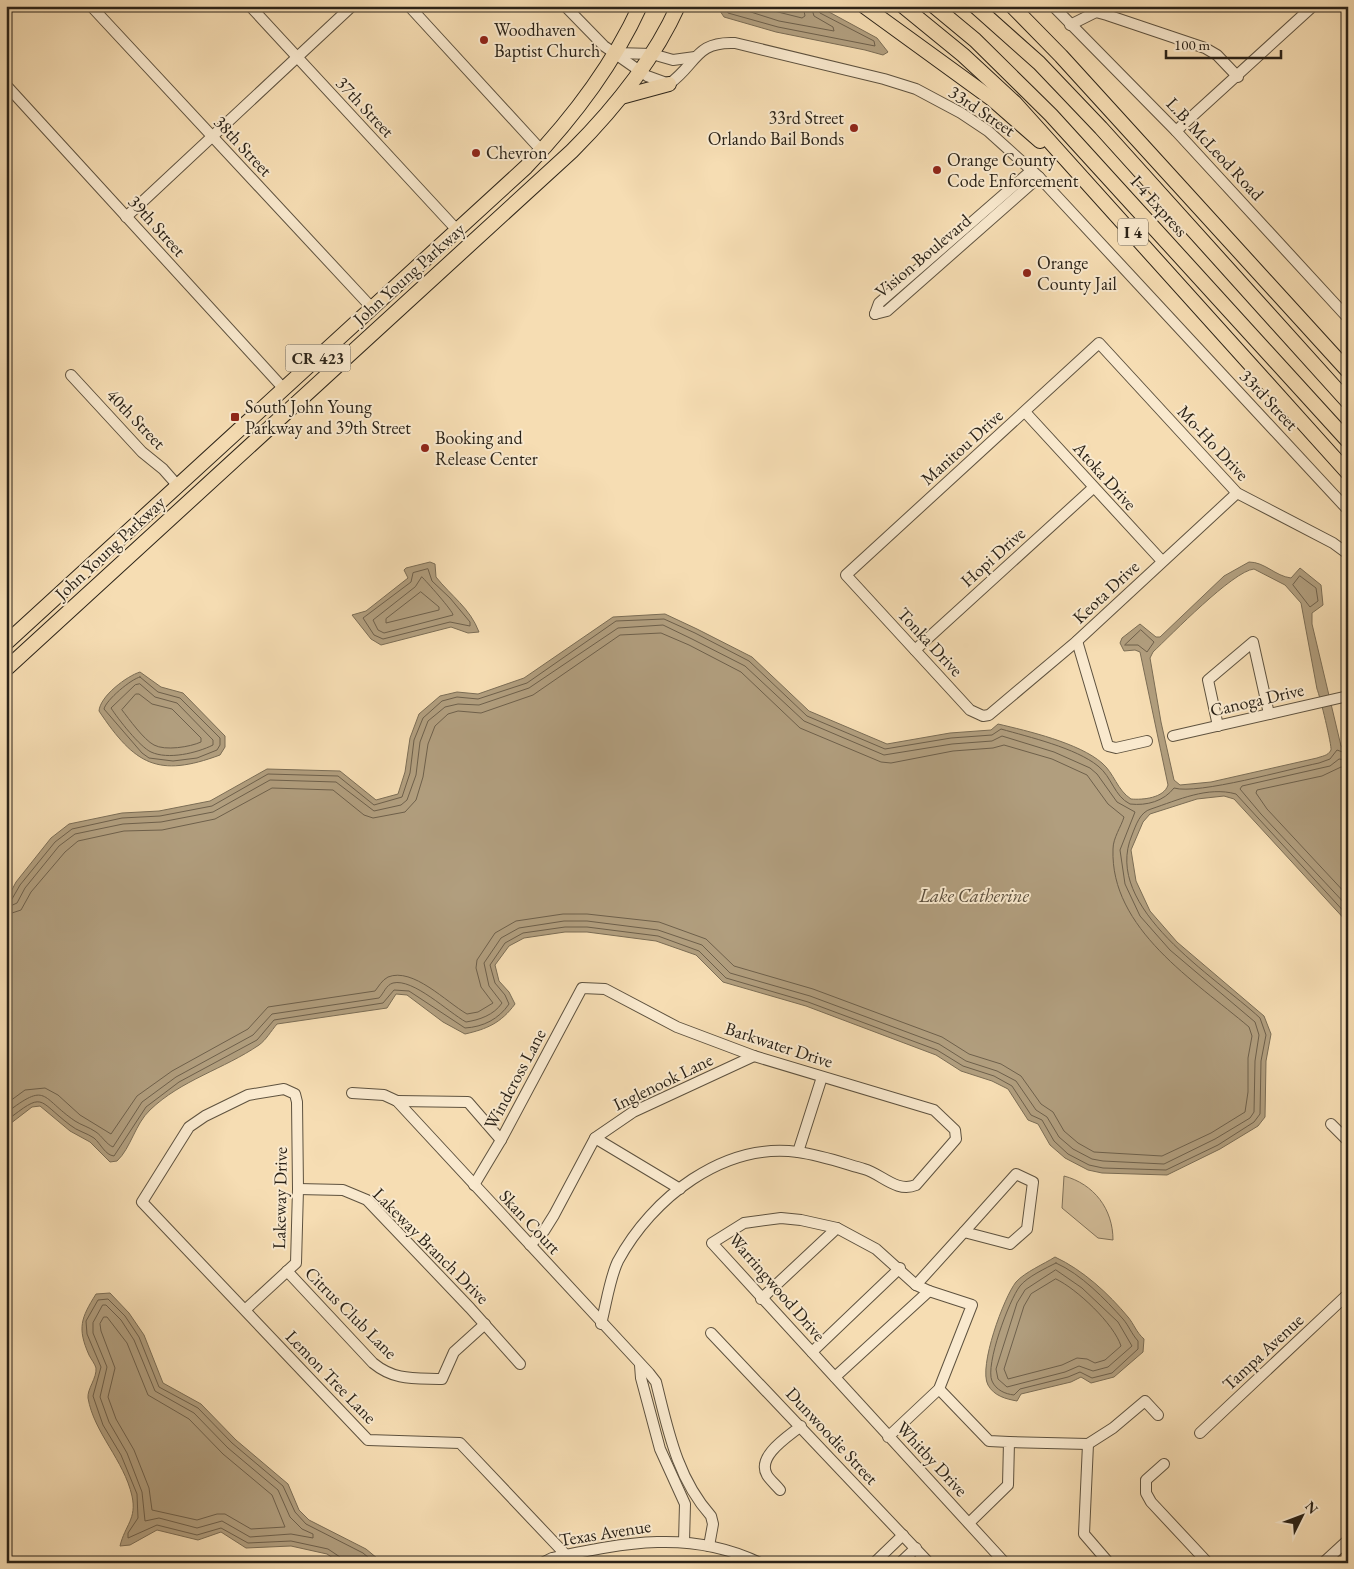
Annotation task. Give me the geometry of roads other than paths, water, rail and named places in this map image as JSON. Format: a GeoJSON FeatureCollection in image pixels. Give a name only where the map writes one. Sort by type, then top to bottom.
{"type":"FeatureCollection","features":[{"type":"Feature","properties":{"kind":"highway","name":"John Young Parkway"},"geometry":{"type":"LineString","coordinates":[[6,643],[542,151],[578,108],[616,53],[640,6]]}},
{"type":"Feature","properties":{"kind":"highway"},"geometry":{"type":"LineString","coordinates":[[864,6],[992,99],[1106,202]]}},
{"type":"Feature","properties":{"kind":"highway","name":"I 4"},"geometry":{"type":"LineString","coordinates":[[903,6],[950,44],[1010,98],[1106,202],[1348,473]]}},
{"type":"Feature","properties":{"kind":"highway","name":"I-4 Express"},"geometry":{"type":"LineString","coordinates":[[934,6],[982,47],[1050,115],[1348,441]]}},
{"type":"Feature","properties":{"kind":"highway","name":"I-4 Express"},"geometry":{"type":"LineString","coordinates":[[975,6],[1039,63],[1101,128],[1348,402]]}},
{"type":"Feature","properties":{"kind":"highway"},"geometry":{"type":"LineString","coordinates":[[1012,6],[1061,56],[1348,371]]}},
{"type":"Feature","properties":{"kind":"highway","name":"John Young Parkway"},"geometry":{"type":"LineString","coordinates":[[6,669],[572,151],[621,97],[652,54],[676,9]]}},
{"type":"Feature","properties":{"kind":"highway"},"geometry":{"type":"LineString","coordinates":[[621,97],[669,84]]}},
{"type":"Feature","properties":{"kind":"highway"},"geometry":{"type":"LineString","coordinates":[[444,267],[452,249],[457,230]]}},
{"type":"Feature","properties":{"kind":"highway"},"geometry":{"type":"LineString","coordinates":[[259,437],[281,401],[284,389]]}},
{"type":"Feature","properties":{"kind":"street"},"geometry":{"type":"LineString","coordinates":[[6,10],[11,6]]}},
{"type":"Feature","properties":{"kind":"street","name":"38th Street"},"geometry":{"type":"LineString","coordinates":[[91,6],[372,308]]}},
{"type":"Feature","properties":{"kind":"street","name":"37th Street"},"geometry":{"type":"LineString","coordinates":[[250,6],[457,230]]}},
{"type":"Feature","properties":{"kind":"street"},"geometry":{"type":"LineString","coordinates":[[126,217],[352,6]]}},
{"type":"Feature","properties":{"kind":"street"},"geometry":{"type":"LineString","coordinates":[[409,6],[542,151]]}},
{"type":"Feature","properties":{"kind":"street"},"geometry":{"type":"LineString","coordinates":[[565,6],[597,40],[640,71],[655,80],[669,84]]}},
{"type":"Feature","properties":{"kind":"street","name":"L.B. McLeod Road"},"geometry":{"type":"LineString","coordinates":[[1054,6],[1070,25],[1176,131],[1348,318]]}},
{"type":"Feature","properties":{"kind":"street"},"geometry":{"type":"LineString","coordinates":[[1176,131],[1238,77],[1313,6]]}},
{"type":"Feature","properties":{"kind":"street"},"geometry":{"type":"LineString","coordinates":[[1070,25],[1096,12],[1107,14],[1205,48],[1217,55],[1238,77]]}},
{"type":"Feature","properties":{"kind":"street","name":"33rd Street"},"geometry":{"type":"LineString","coordinates":[[669,84],[683,74],[695,57],[712,44],[734,43],[901,84],[929,95],[961,113],[1000,141],[1036,173],[1348,510]]}},
{"type":"Feature","properties":{"kind":"street","name":"33rd Street"},"geometry":{"type":"LineString","coordinates":[[616,53],[652,54],[673,60],[695,57]]}},
{"type":"Feature","properties":{"kind":"street","name":"39th Street"},"geometry":{"type":"LineString","coordinates":[[6,85],[284,389]]}},
{"type":"Feature","properties":{"kind":"street","name":"Vision Boulevard"},"geometry":{"type":"LineString","coordinates":[[1036,173],[887,311],[875,314],[879,303],[1036,173]]}},
{"type":"Feature","properties":{"kind":"street","name":"Manitou Drive"},"geometry":{"type":"LineString","coordinates":[[846,575],[1099,343]]}},
{"type":"Feature","properties":{"kind":"street","name":"Mo-Ho Drive"},"geometry":{"type":"LineString","coordinates":[[1099,343],[1236,493],[1333,544],[1348,554]]}},
{"type":"Feature","properties":{"kind":"street","name":"40th Street"},"geometry":{"type":"LineString","coordinates":[[71,375],[142,452],[178,486]]}},
{"type":"Feature","properties":{"kind":"street","name":"Atoka Drive"},"geometry":{"type":"LineString","coordinates":[[1025,412],[1162,561]]}},
{"type":"Feature","properties":{"kind":"street","name":"Hopi Drive"},"geometry":{"type":"LineString","coordinates":[[915,650],[1093,488]]}},
{"type":"Feature","properties":{"kind":"street","name":"Keota Drive"},"geometry":{"type":"LineString","coordinates":[[996,712],[1077,641],[1236,493]]}},
{"type":"Feature","properties":{"kind":"street","name":"Tonka Drive"},"geometry":{"type":"LineString","coordinates":[[846,575],[970,710],[983,716],[996,712]]}},
{"type":"Feature","properties":{"kind":"street"},"geometry":{"type":"LineString","coordinates":[[1077,641],[1108,746],[1116,748],[1147,741]]}},
{"type":"Feature","properties":{"kind":"street"},"geometry":{"type":"LineString","coordinates":[[1218,726],[1208,680],[1253,642],[1269,714]]}},
{"type":"Feature","properties":{"kind":"street","name":"Canoga Drive"},"geometry":{"type":"LineString","coordinates":[[1172,736],[1348,696]]}},
{"type":"Feature","properties":{"kind":"street","name":"Barkwater Drive"},"geometry":{"type":"LineString","coordinates":[[582,988],[605,989],[677,1027],[754,1056],[934,1110],[955,1130],[956,1140],[916,1185],[907,1189],[900,1188],[867,1170],[798,1152]]}},
{"type":"Feature","properties":{"kind":"street","name":"Windcross Lane"},"geometry":{"type":"LineString","coordinates":[[474,1185],[501,1140],[582,988]]}},
{"type":"Feature","properties":{"kind":"street","name":"Inglenook Lane"},"geometry":{"type":"LineString","coordinates":[[530,1246],[544,1231],[554,1216],[595,1138],[633,1112],[754,1056]]}},
{"type":"Feature","properties":{"kind":"street"},"geometry":{"type":"LineString","coordinates":[[602,1324],[617,1263],[650,1215],[680,1189],[713,1168],[738,1156],[756,1152],[798,1152],[822,1077]]}},
{"type":"Feature","properties":{"kind":"street","name":"Lakeway Drive"},"geometry":{"type":"LineString","coordinates":[[142,1202],[189,1127],[204,1116],[256,1093],[284,1089],[294,1094],[297,1102],[298,1189],[296,1263],[245,1310]]}},
{"type":"Feature","properties":{"kind":"street"},"geometry":{"type":"LineString","coordinates":[[352,1093],[378,1094],[397,1101],[468,1102],[501,1140]]}},
{"type":"Feature","properties":{"kind":"street","name":"Skan Court"},"geometry":{"type":"LineString","coordinates":[[397,1101],[656,1382],[674,1454],[682,1474],[711,1516],[713,1524],[709,1546]]}},
{"type":"Feature","properties":{"kind":"street"},"geometry":{"type":"LineString","coordinates":[[1331,1124],[1348,1141]]}},
{"type":"Feature","properties":{"kind":"street"},"geometry":{"type":"LineString","coordinates":[[595,1138],[680,1189]]}},
{"type":"Feature","properties":{"kind":"street"},"geometry":{"type":"LineString","coordinates":[[916,1284],[1016,1174],[1033,1182],[1027,1229],[1010,1244],[964,1232]]}},
{"type":"Feature","properties":{"kind":"street","name":"Lakeway Branch Drive"},"geometry":{"type":"LineString","coordinates":[[298,1189],[343,1190],[367,1200],[485,1324],[520,1364]]}},
{"type":"Feature","properties":{"kind":"street","name":"Lemon Tree Lane"},"geometry":{"type":"LineString","coordinates":[[142,1202],[368,1440],[460,1443],[566,1555]]}},
{"type":"Feature","properties":{"kind":"street","name":"Warringwood Drive"},"geometry":{"type":"LineString","coordinates":[[835,1377],[712,1243],[744,1222],[781,1218],[801,1220],[836,1228],[876,1249],[900,1268],[916,1284],[929,1291],[972,1305],[940,1389]]}},
{"type":"Feature","properties":{"kind":"street"},"geometry":{"type":"LineString","coordinates":[[761,1298],[836,1228]]}},
{"type":"Feature","properties":{"kind":"street"},"geometry":{"type":"LineString","coordinates":[[812,1352],[900,1268]]}},
{"type":"Feature","properties":{"kind":"street","name":"Citrus Club Lane"},"geometry":{"type":"LineString","coordinates":[[287,1271],[373,1363],[386,1373],[400,1378],[442,1379],[454,1352],[485,1324]]}},
{"type":"Feature","properties":{"kind":"street"},"geometry":{"type":"LineString","coordinates":[[835,1377],[929,1291]]}},
{"type":"Feature","properties":{"kind":"street","name":"Tampa Avenue"},"geometry":{"type":"LineString","coordinates":[[1200,1433],[1348,1294]]}},
{"type":"Feature","properties":{"kind":"street","name":"Dunwoodie Street"},"geometry":{"type":"LineString","coordinates":[[711,1333],[929,1563]]}},
{"type":"Feature","properties":{"kind":"street"},"geometry":{"type":"LineString","coordinates":[[640,1366],[641,1378],[660,1449],[685,1504],[684,1542]]}},
{"type":"Feature","properties":{"kind":"street","name":"Whitby Drive"},"geometry":{"type":"LineString","coordinates":[[835,1377],[888,1437],[1006,1563]]}},
{"type":"Feature","properties":{"kind":"street"},"geometry":{"type":"LineString","coordinates":[[888,1437],[940,1389],[989,1441],[1088,1444],[1113,1428],[1145,1401],[1158,1415]]}},
{"type":"Feature","properties":{"kind":"street"},"geometry":{"type":"LineString","coordinates":[[780,1490],[766,1474],[764,1463],[770,1453],[800,1426]]}},
{"type":"Feature","properties":{"kind":"street"},"geometry":{"type":"LineString","coordinates":[[969,1523],[1008,1485],[1009,1442]]}},
{"type":"Feature","properties":{"kind":"street"},"geometry":{"type":"LineString","coordinates":[[1088,1444],[1084,1534],[1109,1563]]}},
{"type":"Feature","properties":{"kind":"street"},"geometry":{"type":"LineString","coordinates":[[1164,1464],[1146,1480],[1145,1486],[1151,1502],[1208,1563]]}},
{"type":"Feature","properties":{"kind":"street"},"geometry":{"type":"LineString","coordinates":[[874,1563],[903,1535]]}},
{"type":"Feature","properties":{"kind":"street","name":"Texas Avenue"},"geometry":{"type":"LineString","coordinates":[[542,1563],[566,1555],[623,1543],[667,1540],[709,1546],[760,1563]]}},
{"type":"Feature","properties":{"kind":"street"},"geometry":{"type":"LineString","coordinates":[[1322,1563],[1348,1540]]}},
{"type":"Feature","properties":{"kind":"street"},"geometry":{"type":"LineString","coordinates":[[900,1563],[916,1548]]}},
{"type":"Feature","properties":{"kind":"water"},"geometry":{"type":"Polygon","coordinates":[[[721,6],[818,6],[877,38],[888,52],[883,55],[776,32],[724,17],[720,11],[721,6]]]}},
{"type":"Feature","properties":{"kind":"water"},"geometry":{"type":"Polygon","coordinates":[[[430,562],[435,564],[436,577],[471,616],[479,632],[468,633],[451,627],[381,645],[371,639],[352,615],[366,611],[408,578],[404,570],[406,568],[430,562]]]}},
{"type":"Feature","properties":{"kind":"water","name":"Lake Catherine"},"geometry":{"type":"Polygon","coordinates":[[[1249,562],[1260,564],[1280,575],[1291,578],[1300,568],[1321,585],[1323,605],[1312,613],[1312,624],[1341,746],[1348,749],[1348,923],[1234,799],[1224,796],[1197,799],[1150,814],[1143,822],[1131,850],[1136,881],[1150,911],[1177,942],[1264,1016],[1271,1034],[1266,1061],[1265,1117],[1258,1126],[1220,1149],[1167,1175],[1102,1173],[1088,1170],[1065,1158],[1050,1145],[1038,1124],[1028,1120],[1008,1089],[992,1081],[961,1071],[936,1055],[806,1006],[723,982],[696,955],[656,941],[587,932],[565,932],[524,938],[509,946],[495,965],[499,981],[509,992],[515,1004],[499,1021],[473,1032],[465,1034],[443,1022],[407,995],[396,994],[387,1008],[277,1024],[259,1045],[175,1091],[150,1110],[126,1150],[117,1161],[110,1162],[90,1142],[70,1131],[40,1106],[32,1107],[6,1127],[6,901],[16,882],[51,838],[69,824],[122,813],[159,811],[210,801],[267,769],[340,771],[376,800],[398,794],[405,772],[410,738],[419,714],[440,696],[457,692],[478,694],[524,678],[613,617],[665,614],[752,657],[809,711],[887,744],[950,733],[991,730],[998,724],[1024,730],[1080,749],[1102,763],[1122,791],[1131,799],[1152,797],[1162,793],[1168,785],[1140,652],[1135,650],[1124,651],[1120,643],[1122,638],[1140,624],[1156,637],[1160,637],[1224,576],[1249,562]],[[1254,569],[1244,572],[1202,605],[1153,652],[1150,658],[1161,722],[1174,780],[1180,785],[1211,782],[1317,758],[1330,752],[1330,740],[1317,689],[1301,603],[1285,585],[1254,569]]]}},
{"type":"Feature","properties":{"kind":"water"},"geometry":{"type":"Polygon","coordinates":[[[140,672],[161,687],[183,693],[225,736],[225,747],[220,755],[198,762],[164,765],[150,762],[137,755],[124,744],[99,711],[104,699],[115,687],[140,672]]]}},
{"type":"Feature","properties":{"kind":"water"},"geometry":{"type":"Polygon","coordinates":[[[1055,1257],[1076,1269],[1104,1291],[1121,1308],[1144,1339],[1143,1352],[1114,1377],[1091,1383],[1081,1377],[1071,1382],[1021,1394],[1017,1401],[1005,1398],[991,1389],[986,1376],[989,1348],[999,1316],[1016,1282],[1055,1257]]]}},
{"type":"Feature","properties":{"kind":"water"},"geometry":{"type":"Polygon","coordinates":[[[110,1293],[129,1313],[144,1335],[163,1383],[201,1404],[236,1440],[288,1484],[299,1510],[309,1520],[366,1549],[383,1563],[340,1563],[327,1554],[291,1546],[246,1548],[221,1532],[198,1540],[157,1530],[130,1545],[120,1546],[132,1516],[132,1496],[123,1470],[102,1435],[91,1411],[88,1395],[96,1368],[85,1346],[82,1330],[84,1317],[96,1294],[110,1293]]]}},
{"type":"Feature","properties":{"kind":"place","name":"Woodhaven Baptist Church"},"geometry":{"type":"Point","coordinates":[484,40]}},
{"type":"Feature","properties":{"kind":"place","name":"33rd Street Orlando Bail Bonds"},"geometry":{"type":"Point","coordinates":[854,128]}},
{"type":"Feature","properties":{"kind":"place","name":"Chevron"},"geometry":{"type":"Point","coordinates":[476,153]}},
{"type":"Feature","properties":{"kind":"place","name":"Orange County Code Enforcement"},"geometry":{"type":"Point","coordinates":[937,170]}},
{"type":"Feature","properties":{"kind":"place","name":"Orange County Jail"},"geometry":{"type":"Point","coordinates":[1027,273]}},
{"type":"Feature","properties":{"kind":"place","name":"South John Young Parkway and 39th Street"},"geometry":{"type":"Point","coordinates":[235,417]}},
{"type":"Feature","properties":{"kind":"place","name":"Booking and Release Center"},"geometry":{"type":"Point","coordinates":[425,448]}}]}
